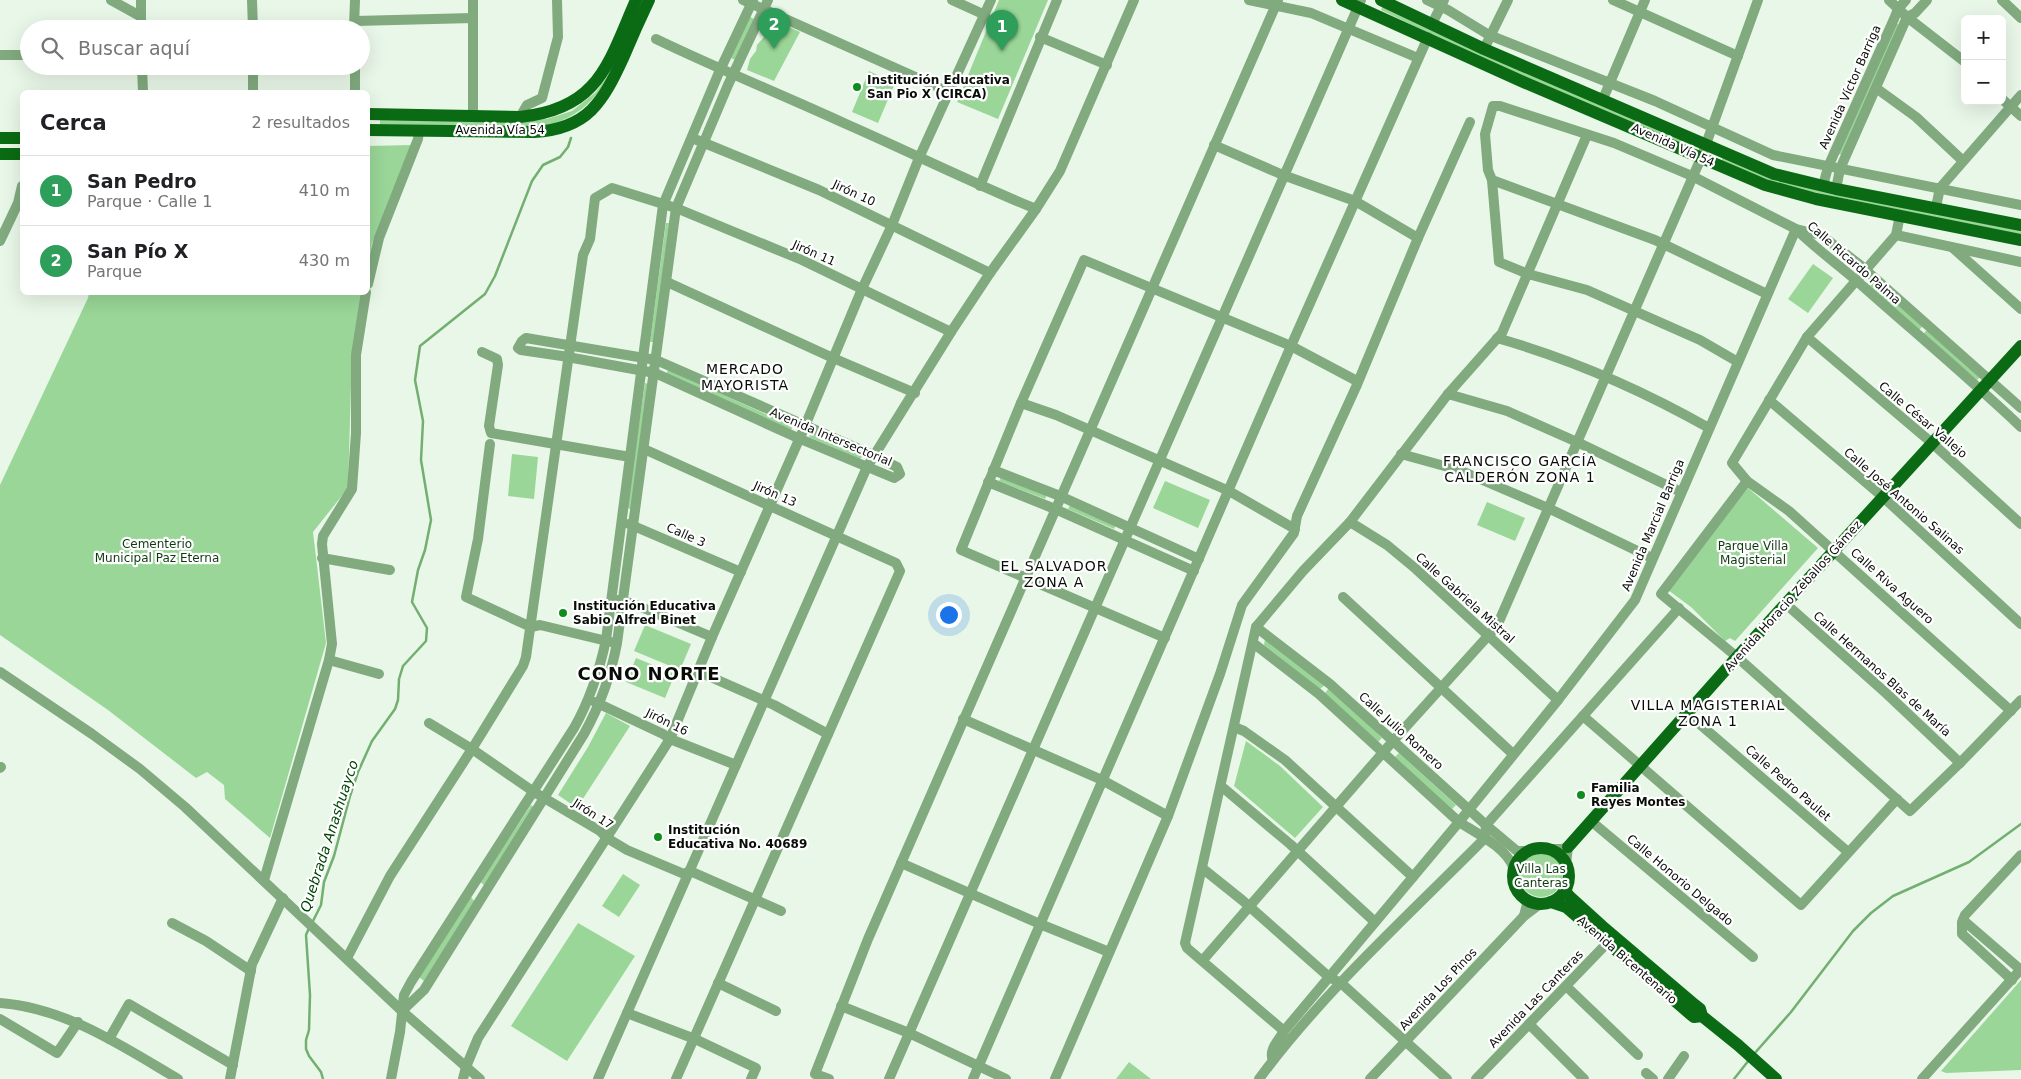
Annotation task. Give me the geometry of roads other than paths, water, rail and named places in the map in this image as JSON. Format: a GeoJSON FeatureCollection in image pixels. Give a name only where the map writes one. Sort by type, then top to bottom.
{"type":"FeatureCollection","features":[{"type":"Feature","properties":{"kind":"main road"},"geometry":{"type":"LineString","coordinates":[[370,114],[520,117],[561,108],[590,89],[605,69],[636,0]]}},
{"type":"Feature","properties":{"kind":"main road","name":"Avenida Vía 54"},"geometry":{"type":"LineString","coordinates":[[370,130],[548,131],[576,122],[592,110],[606,93],[649,0]]}},
{"type":"Feature","properties":{"kind":"main road","name":"Avenida Vía 54"},"geometry":{"type":"LineString","coordinates":[[1342,0],[1360,3],[1428,38],[1514,78],[1765,185],[1794,193],[2021,240]]}},
{"type":"Feature","properties":{"kind":"main road","name":"Avenida Vía 54"},"geometry":{"type":"LineString","coordinates":[[1381,0],[1484,49],[1774,174],[1829,188],[1936,207],[2021,225]]}},
{"type":"Feature","properties":{"kind":"main road"},"geometry":{"type":"LineString","coordinates":[[0,138],[20,138]]}},
{"type":"Feature","properties":{"kind":"main road"},"geometry":{"type":"LineString","coordinates":[[0,154],[20,154]]}},
{"type":"Feature","properties":{"kind":"main road","name":"Avenida Horacio Zeballos Gámez"},"geometry":{"type":"LineString","coordinates":[[1568,847],[1737,657],[2021,346]]}},
{"type":"Feature","properties":{"kind":"main road"},"geometry":{"type":"LineString","coordinates":[[1550,849],[1562,858],[1566,864],[1569,873],[1568,882],[1565,890],[1540,902],[1517,891],[1514,884],[1514,869],[1522,856],[1528,851],[1550,849]]}},
{"type":"Feature","properties":{"kind":"main road","name":"Avenida Bicentenario"},"geometry":{"type":"LineString","coordinates":[[1565,890],[1610,940],[1689,1013],[1694,1017],[1702,1016],[1738,1044],[1776,1079]]}},
{"type":"Feature","properties":{"kind":"main road","name":"Avenida Bicentenario"},"geometry":{"type":"LineString","coordinates":[[1540,902],[1566,907],[1610,940]]}},
{"type":"Feature","properties":{"kind":"street"},"geometry":{"type":"LineString","coordinates":[[111,0],[140,16]]}},
{"type":"Feature","properties":{"kind":"street"},"geometry":{"type":"LineString","coordinates":[[141,0],[141,20]]}},
{"type":"Feature","properties":{"kind":"street"},"geometry":{"type":"LineString","coordinates":[[252,0],[253,20]]}},
{"type":"Feature","properties":{"kind":"street"},"geometry":{"type":"LineString","coordinates":[[355,0],[355,20]]}},
{"type":"Feature","properties":{"kind":"street"},"geometry":{"type":"LineString","coordinates":[[472,116],[473,0]]}},
{"type":"Feature","properties":{"kind":"street"},"geometry":{"type":"LineString","coordinates":[[520,117],[527,105],[542,98],[558,37],[557,0]]}},
{"type":"Feature","properties":{"kind":"street"},"geometry":{"type":"LineString","coordinates":[[402,1011],[424,990],[584,734],[600,704],[611,673],[617,643],[676,208],[733,75],[768,0]]}},
{"type":"Feature","properties":{"kind":"street"},"geometry":{"type":"LineString","coordinates":[[952,0],[985,15]]}},
{"type":"Feature","properties":{"kind":"street"},"geometry":{"type":"LineString","coordinates":[[463,1079],[466,1066],[478,1038],[670,739],[862,289],[991,0]]}},
{"type":"Feature","properties":{"kind":"street"},"geometry":{"type":"LineString","coordinates":[[980,186],[1057,0]]}},
{"type":"Feature","properties":{"kind":"street"},"geometry":{"type":"LineString","coordinates":[[598,1079],[867,467],[951,332],[1060,171],[1134,0]]}},
{"type":"Feature","properties":{"kind":"street"},"geometry":{"type":"LineString","coordinates":[[1249,0],[1277,2],[1311,13],[1418,58]]}},
{"type":"Feature","properties":{"kind":"street"},"geometry":{"type":"LineString","coordinates":[[1427,0],[1442,3],[1490,35],[1655,101],[1773,155],[2021,205]]}},
{"type":"Feature","properties":{"kind":"street"},"geometry":{"type":"LineString","coordinates":[[1484,49],[1508,0]]}},
{"type":"Feature","properties":{"kind":"street"},"geometry":{"type":"LineString","coordinates":[[1613,0],[1738,56]]}},
{"type":"Feature","properties":{"kind":"street"},"geometry":{"type":"LineString","coordinates":[[1603,99],[1645,0]]}},
{"type":"Feature","properties":{"kind":"street"},"geometry":{"type":"LineString","coordinates":[[1203,960],[1393,741],[1497,626],[1701,158],[1758,0]]}},
{"type":"Feature","properties":{"kind":"street"},"geometry":{"type":"LineString","coordinates":[[1889,0],[1907,17],[1962,60]]}},
{"type":"Feature","properties":{"kind":"street","name":"Avenida Víctor Barriga"},"geometry":{"type":"LineString","coordinates":[[1829,188],[1828,167],[1898,9],[1906,0]]}},
{"type":"Feature","properties":{"kind":"street"},"geometry":{"type":"LineString","coordinates":[[1829,188],[1840,169],[1907,17],[1915,13],[1927,0]]}},
{"type":"Feature","properties":{"kind":"street"},"geometry":{"type":"LineString","coordinates":[[2002,0],[2021,18]]}},
{"type":"Feature","properties":{"kind":"street"},"geometry":{"type":"LineString","coordinates":[[391,1079],[404,995],[469,890],[574,728],[590,699],[600,670],[606,640],[663,205],[749,1],[763,10],[949,92]]}},
{"type":"Feature","properties":{"kind":"street"},"geometry":{"type":"LineString","coordinates":[[829,1079],[815,1074],[841,1006],[1054,509],[1277,2]]}},
{"type":"Feature","properties":{"kind":"street"},"geometry":{"type":"LineString","coordinates":[[889,1079],[1283,175],[1360,3]]}},
{"type":"Feature","properties":{"kind":"street"},"geometry":{"type":"LineString","coordinates":[[1432,24],[1442,3]]}},
{"type":"Feature","properties":{"kind":"street"},"geometry":{"type":"LineString","coordinates":[[370,24],[473,18]]}},
{"type":"Feature","properties":{"kind":"street"},"geometry":{"type":"LineString","coordinates":[[1040,38],[1107,65]]}},
{"type":"Feature","properties":{"kind":"street"},"geometry":{"type":"LineString","coordinates":[[973,1079],[1355,201],[1428,38]]}},
{"type":"Feature","properties":{"kind":"street"},"geometry":{"type":"LineString","coordinates":[[656,39],[720,70],[847,124],[980,186],[1036,209]]}},
{"type":"Feature","properties":{"kind":"street"},"geometry":{"type":"LineString","coordinates":[[0,55],[20,55]]}},
{"type":"Feature","properties":{"kind":"street"},"geometry":{"type":"LineString","coordinates":[[142,75],[143,90]]}},
{"type":"Feature","properties":{"kind":"street"},"geometry":{"type":"LineString","coordinates":[[253,75],[253,90]]}},
{"type":"Feature","properties":{"kind":"street"},"geometry":{"type":"LineString","coordinates":[[355,75],[355,90]]}},
{"type":"Feature","properties":{"kind":"street"},"geometry":{"type":"LineString","coordinates":[[1876,88],[1916,117],[1962,160]]}},
{"type":"Feature","properties":{"kind":"street"},"geometry":{"type":"LineString","coordinates":[[1936,207],[1940,188],[1962,160],[2021,95]]}},
{"type":"Feature","properties":{"kind":"street"},"geometry":{"type":"LineString","coordinates":[[2006,103],[2021,116]]}},
{"type":"Feature","properties":{"kind":"street"},"geometry":{"type":"LineString","coordinates":[[1738,362],[1700,340],[1588,290],[1528,274],[1499,262],[1492,180],[1488,170],[1485,134],[1493,106],[1500,106],[1614,143],[1692,176],[1796,229]]}},
{"type":"Feature","properties":{"kind":"street"},"geometry":{"type":"LineString","coordinates":[[1055,1079],[1168,816],[1220,674],[1242,605],[1294,533],[1297,516],[1358,381],[1418,238],[1470,122]]}},
{"type":"Feature","properties":{"kind":"street"},"geometry":{"type":"LineString","coordinates":[[370,276],[379,238],[418,138],[419,130]]}},
{"type":"Feature","properties":{"kind":"street"},"geometry":{"type":"LineString","coordinates":[[1284,1031],[1187,948],[1185,943],[1256,626],[1303,571],[1350,522],[1448,394],[1502,333],[1588,134]]}},
{"type":"Feature","properties":{"kind":"street","name":"Jirón 10"},"geometry":{"type":"LineString","coordinates":[[691,138],[819,190],[990,273]]}},
{"type":"Feature","properties":{"kind":"street"},"geometry":{"type":"LineString","coordinates":[[1214,145],[1283,175],[1355,201],[1418,238]]}},
{"type":"Feature","properties":{"kind":"street"},"geometry":{"type":"LineString","coordinates":[[1492,180],[1663,243],[1767,294]]}},
{"type":"Feature","properties":{"kind":"street","name":"Jirón 11"},"geometry":{"type":"LineString","coordinates":[[570,345],[583,255],[590,239],[594,198],[612,188],[676,208],[802,260],[951,332]]}},
{"type":"Feature","properties":{"kind":"street"},"geometry":{"type":"LineString","coordinates":[[0,241],[18,203],[20,194]]}},
{"type":"Feature","properties":{"kind":"street"},"geometry":{"type":"LineString","coordinates":[[1768,400],[1807,337],[1896,235],[1900,215]]}},
{"type":"Feature","properties":{"kind":"street","name":"Calle Ricardo Palma"},"geometry":{"type":"LineString","coordinates":[[1796,229],[1820,234],[1865,270],[2021,408]]}},
{"type":"Feature","properties":{"kind":"street","name":"Calle Ricardo Palma"},"geometry":{"type":"LineString","coordinates":[[1796,229],[2021,427]]}},
{"type":"Feature","properties":{"kind":"street","name":"Avenida Marcial Barriga"},"geometry":{"type":"LineString","coordinates":[[1273,1060],[1271,1056],[1272,1050],[1284,1031],[1459,822],[1558,700],[1635,600],[1796,229]]}},
{"type":"Feature","properties":{"kind":"street"},"geometry":{"type":"LineString","coordinates":[[1896,235],[2021,262]]}},
{"type":"Feature","properties":{"kind":"street"},"geometry":{"type":"LineString","coordinates":[[1952,247],[2021,309]]}},
{"type":"Feature","properties":{"kind":"street"},"geometry":{"type":"LineString","coordinates":[[1166,638],[961,550],[992,470],[1084,260],[1292,346],[1358,381]]}},
{"type":"Feature","properties":{"kind":"street"},"geometry":{"type":"LineString","coordinates":[[667,282],[833,358],[914,392]]}},
{"type":"Feature","properties":{"kind":"street"},"geometry":{"type":"LineString","coordinates":[[264,880],[329,660],[332,644],[322,558],[323,536],[352,489],[356,433],[356,355],[366,295]]}},
{"type":"Feature","properties":{"kind":"street","name":"Calle César Vallejo"},"geometry":{"type":"LineString","coordinates":[[1807,337],[1932,443],[2021,524]]}},
{"type":"Feature","properties":{"kind":"street","name":"Avenida Intersectorial"},"geometry":{"type":"LineString","coordinates":[[526,338],[570,345],[656,360],[874,455],[897,466],[900,474],[894,478],[867,467],[655,373],[518,348],[526,338]]}},
{"type":"Feature","properties":{"kind":"street"},"geometry":{"type":"LineString","coordinates":[[1497,338],[1560,357],[1606,376],[1677,409],[1709,428]]}},
{"type":"Feature","properties":{"kind":"street"},"geometry":{"type":"LineString","coordinates":[[347,958],[390,876],[523,666],[531,627],[570,345]]}},
{"type":"Feature","properties":{"kind":"street"},"geometry":{"type":"LineString","coordinates":[[482,352],[496,359],[498,365],[489,426],[491,433],[630,458]]}},
{"type":"Feature","properties":{"kind":"street"},"geometry":{"type":"LineString","coordinates":[[1448,394],[1507,411],[1681,492]]}},
{"type":"Feature","properties":{"kind":"street","name":"Calle Riva Aguero"},"geometry":{"type":"LineString","coordinates":[[1768,400],[1732,463],[1747,481],[1789,511],[1834,550],[2011,711]]}},
{"type":"Feature","properties":{"kind":"street","name":"Calle José Antonio Salinas"},"geometry":{"type":"LineString","coordinates":[[1768,400],[1883,497],[2021,624]]}},
{"type":"Feature","properties":{"kind":"street"},"geometry":{"type":"LineString","coordinates":[[1021,403],[1056,415],[1229,491],[1295,529]]}},
{"type":"Feature","properties":{"kind":"street"},"geometry":{"type":"LineString","coordinates":[[490,444],[478,539],[466,597],[531,627],[540,625],[617,643]]}},
{"type":"Feature","properties":{"kind":"street","name":"Jirón 13"},"geometry":{"type":"LineString","coordinates":[[644,449],[896,562],[900,571],[828,734]]}},
{"type":"Feature","properties":{"kind":"street"},"geometry":{"type":"LineString","coordinates":[[1401,454],[1459,470],[1548,508],[1652,558]]}},
{"type":"Feature","properties":{"kind":"street"},"geometry":{"type":"LineString","coordinates":[[992,470],[1060,496],[1199,558]]}},
{"type":"Feature","properties":{"kind":"street"},"geometry":{"type":"LineString","coordinates":[[1747,481],[1661,594],[1737,657],[1910,811],[2021,700]]}},
{"type":"Feature","properties":{"kind":"street"},"geometry":{"type":"LineString","coordinates":[[988,482],[1125,539],[1194,571]]}},
{"type":"Feature","properties":{"kind":"street","name":"Calle 3"},"geometry":{"type":"LineString","coordinates":[[621,522],[634,525],[741,572]]}},
{"type":"Feature","properties":{"kind":"street","name":"Calle Gabriela Mistral"},"geometry":{"type":"LineString","coordinates":[[1350,522],[1387,545],[1416,569],[1558,700]]}},
{"type":"Feature","properties":{"kind":"street"},"geometry":{"type":"LineString","coordinates":[[322,558],[390,570]]}},
{"type":"Feature","properties":{"kind":"street"},"geometry":{"type":"LineString","coordinates":[[1343,597],[1513,754]]}},
{"type":"Feature","properties":{"kind":"street"},"geometry":{"type":"LineString","coordinates":[[611,599],[634,604],[712,637]]}},
{"type":"Feature","properties":{"kind":"street","name":"Calle Hermanos Blas de María"},"geometry":{"type":"LineString","coordinates":[[1786,604],[1887,694],[1960,763]]}},
{"type":"Feature","properties":{"kind":"street"},"geometry":{"type":"LineString","coordinates":[[1259,1079],[1273,1060],[1341,983],[1485,838],[1486,825],[1679,608]]}},
{"type":"Feature","properties":{"kind":"street","name":"Calle Julio Romero"},"geometry":{"type":"LineString","coordinates":[[1256,626],[1330,684],[1468,810],[1517,851],[1528,851]]}},
{"type":"Feature","properties":{"kind":"street"},"geometry":{"type":"LineString","coordinates":[[1253,642],[1319,694],[1459,822],[1485,838],[1511,860],[1514,869]]}},
{"type":"Feature","properties":{"kind":"street"},"geometry":{"type":"LineString","coordinates":[[329,660],[379,674]]}},
{"type":"Feature","properties":{"kind":"street"},"geometry":{"type":"LineString","coordinates":[[676,1079],[828,734],[764,700],[698,671]]}},
{"type":"Feature","properties":{"kind":"street"},"geometry":{"type":"LineString","coordinates":[[0,672],[140,769],[185,807],[402,1011],[480,1079]]}},
{"type":"Feature","properties":{"kind":"street","name":"Jirón 16"},"geometry":{"type":"LineString","coordinates":[[590,699],[670,739],[736,765]]}},
{"type":"Feature","properties":{"kind":"street","name":"Calle Pedro Paulet"},"geometry":{"type":"LineString","coordinates":[[1688,714],[1848,852]]}},
{"type":"Feature","properties":{"kind":"street"},"geometry":{"type":"LineString","coordinates":[[1583,716],[1801,905],[1897,800]]}},
{"type":"Feature","properties":{"kind":"street"},"geometry":{"type":"LineString","coordinates":[[963,719],[1102,780],[1168,816]]}},
{"type":"Feature","properties":{"kind":"street","name":"Jirón 17"},"geometry":{"type":"LineString","coordinates":[[429,722],[534,792],[600,831],[608,838],[684,874],[690,872],[781,911]]}},
{"type":"Feature","properties":{"kind":"street"},"geometry":{"type":"LineString","coordinates":[[1234,727],[1244,731],[1285,760],[1413,877]]}},
{"type":"Feature","properties":{"kind":"street"},"geometry":{"type":"LineString","coordinates":[[1221,786],[1298,851],[1375,922]]}},
{"type":"Feature","properties":{"kind":"street","name":"Calle Honorio Delgado"},"geometry":{"type":"LineString","coordinates":[[1592,821],[1753,957]]}},
{"type":"Feature","properties":{"kind":"street"},"geometry":{"type":"LineString","coordinates":[[1550,849],[1568,847],[1566,864]]}},
{"type":"Feature","properties":{"kind":"street"},"geometry":{"type":"LineString","coordinates":[[2012,980],[1962,934],[1963,920],[1965,915],[2021,855]]}},
{"type":"Feature","properties":{"kind":"street"},"geometry":{"type":"LineString","coordinates":[[901,863],[1109,952]]}},
{"type":"Feature","properties":{"kind":"street"},"geometry":{"type":"LineString","coordinates":[[1202,868],[1250,907],[1329,977],[1341,983],[1447,1079]]}},
{"type":"Feature","properties":{"kind":"street"},"geometry":{"type":"LineString","coordinates":[[469,890],[482,898]]}},
{"type":"Feature","properties":{"kind":"street"},"geometry":{"type":"LineString","coordinates":[[230,1079],[251,971],[283,898]]}},
{"type":"Feature","properties":{"kind":"street","name":"Avenida Los Pinos"},"geometry":{"type":"LineString","coordinates":[[1370,1079],[1524,916],[1540,902]]}},
{"type":"Feature","properties":{"kind":"street"},"geometry":{"type":"LineString","coordinates":[[1922,1079],[2021,969],[1963,920]]}},
{"type":"Feature","properties":{"kind":"street"},"geometry":{"type":"LineString","coordinates":[[172,923],[206,941],[251,971]]}},
{"type":"Feature","properties":{"kind":"street","name":"Avenida Las Canteras"},"geometry":{"type":"LineString","coordinates":[[1476,1079],[1610,940]]}},
{"type":"Feature","properties":{"kind":"street"},"geometry":{"type":"LineString","coordinates":[[718,984],[776,1011]]}},
{"type":"Feature","properties":{"kind":"street"},"geometry":{"type":"LineString","coordinates":[[1566,986],[1638,1055]]}},
{"type":"Feature","properties":{"kind":"street"},"geometry":{"type":"LineString","coordinates":[[0,1003],[14,1004],[78,1022],[178,1079]]}},
{"type":"Feature","properties":{"kind":"street"},"geometry":{"type":"LineString","coordinates":[[109,1039],[129,1004],[233,1066]]}},
{"type":"Feature","properties":{"kind":"street"},"geometry":{"type":"LineString","coordinates":[[841,1006],[909,1033],[1006,1079]]}},
{"type":"Feature","properties":{"kind":"street"},"geometry":{"type":"LineString","coordinates":[[627,1013],[695,1039],[756,1068],[751,1079]]}},
{"type":"Feature","properties":{"kind":"street"},"geometry":{"type":"LineString","coordinates":[[0,1019],[57,1054],[78,1022]]}},
{"type":"Feature","properties":{"kind":"street"},"geometry":{"type":"LineString","coordinates":[[1529,1024],[1584,1079]]}},
{"type":"Feature","properties":{"kind":"street"},"geometry":{"type":"LineString","coordinates":[[1668,1079],[1684,1056]]}},
{"type":"Feature","properties":{"kind":"waterway","name":"Quebrada Anashuayco"},"geometry":{"type":"LineString","coordinates":[[312,923],[321,905],[324,882],[334,856],[358,772],[372,741],[395,709],[398,700],[399,679],[403,666],[426,641],[427,628],[412,602],[431,520],[421,460],[423,421],[415,380],[420,346],[485,294],[495,276],[532,181],[543,165],[560,157],[568,147],[571,138]]}},
{"type":"Feature","properties":{"kind":"waterway"},"geometry":{"type":"LineString","coordinates":[[1754,1054],[1791,1012],[1853,931],[1871,913],[1893,896],[1969,862],[2021,824]]}},
{"type":"Feature","properties":{"kind":"waterway","name":"Quebrada Anashuayco"},"geometry":{"type":"LineString","coordinates":[[309,928],[306,935],[310,995],[309,1030],[306,1049],[321,1072],[323,1079]]}},
{"type":"Feature","properties":{"kind":"waterway"},"geometry":{"type":"LineString","coordinates":[[1734,1079],[1749,1060]]}},
{"type":"Feature","properties":{"kind":"place","name":"San Pío X"},"geometry":{"type":"Point","coordinates":[774,49]}},
{"type":"Feature","properties":{"kind":"place","name":"San Pedro"},"geometry":{"type":"Point","coordinates":[1002,51]}},
{"type":"Feature","properties":{"kind":"place","name":"Institución Educativa San Pio X (CIRCA)"},"geometry":{"type":"Point","coordinates":[857,87]}},
{"type":"Feature","properties":{"kind":"place","name":"Institución Educativa Sabio Alfred Binet"},"geometry":{"type":"Point","coordinates":[563,613]}},
{"type":"Feature","properties":{"kind":"place","name":"Familia Reyes Montes"},"geometry":{"type":"Point","coordinates":[1581,795]}},
{"type":"Feature","properties":{"kind":"place","name":"Institución Educativa No. 40689"},"geometry":{"type":"Point","coordinates":[658,837]}},
{"type":"Feature","properties":{"kind":"district","name":"MERCADO MAYORISTA"},"geometry":{"type":"Point","coordinates":[745,378]}},
{"type":"Feature","properties":{"kind":"district","name":"FRANCISCO GARCÍA CALDERÓN ZONA 1"},"geometry":{"type":"Point","coordinates":[1520,470]}},
{"type":"Feature","properties":{"kind":"district","name":"EL SALVADOR ZONA A"},"geometry":{"type":"Point","coordinates":[1054,574]}},
{"type":"Feature","properties":{"kind":"district","name":"CONO NORTE"},"geometry":{"type":"Point","coordinates":[649,674]}},
{"type":"Feature","properties":{"kind":"district","name":"VILLA MAGISTERIAL ZONA 1"},"geometry":{"type":"Point","coordinates":[1708,714]}},
{"type":"Feature","properties":{"kind":"park label","name":"Cementerio Municipal Paz Eterna"},"geometry":{"type":"Point","coordinates":[157,551]}},
{"type":"Feature","properties":{"kind":"park label","name":"Parque Villa Magisterial"},"geometry":{"type":"Point","coordinates":[1753,553]}},
{"type":"Feature","properties":{"kind":"park label","name":"Villa Las Canteras"},"geometry":{"type":"Point","coordinates":[1541,876]}}]}
